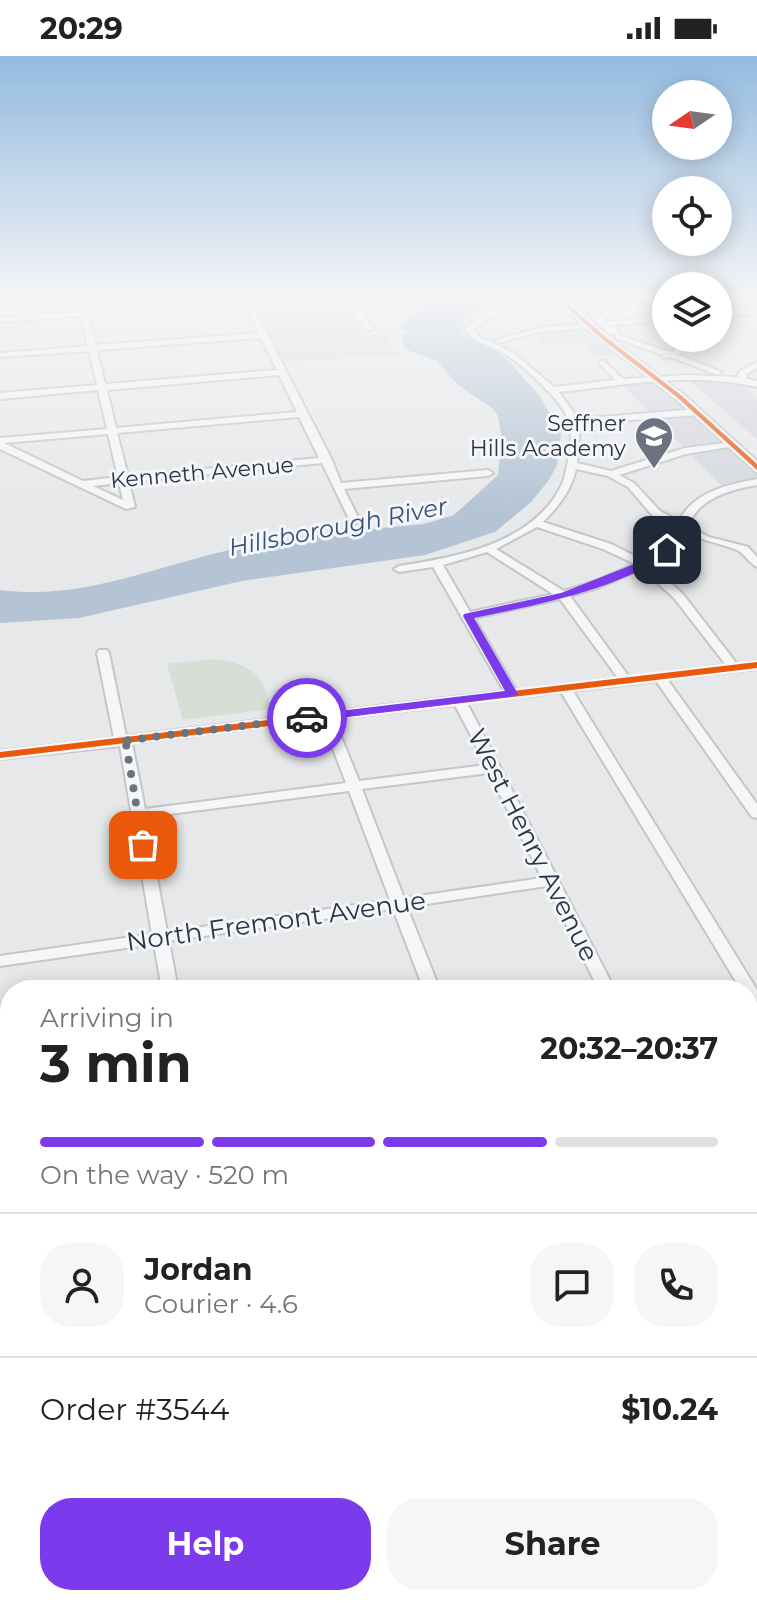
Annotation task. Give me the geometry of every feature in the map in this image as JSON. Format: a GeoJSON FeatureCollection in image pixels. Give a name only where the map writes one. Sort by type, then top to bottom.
{"type":"FeatureCollection","features":[{"type":"Feature","properties":{"kind":"main road"},"geometry":{"type":"LineString","coordinates":[[642,367],[697,412],[757,468]]}},
{"type":"Feature","properties":{"kind":"main road"},"geometry":{"type":"LineString","coordinates":[[660,367],[757,451]]}},
{"type":"Feature","properties":{"kind":"street"},"geometry":{"type":"LineString","coordinates":[[0,443],[130,507],[97,367]]}},
{"type":"Feature","properties":{"kind":"street"},"geometry":{"type":"LineString","coordinates":[[280,367],[355,521]]}},
{"type":"Feature","properties":{"kind":"street"},"geometry":{"type":"LineString","coordinates":[[399,569],[437,564],[491,550],[537,523],[559,499],[573,465],[575,422],[552,390],[525,367]]}},
{"type":"Feature","properties":{"kind":"street"},"geometry":{"type":"LineString","coordinates":[[607,367],[623,384]]}},
{"type":"Feature","properties":{"kind":"street"},"geometry":{"type":"LineString","coordinates":[[704,367],[757,383]]}},
{"type":"Feature","properties":{"kind":"street"},"geometry":{"type":"LineString","coordinates":[[741,378],[753,367]]}},
{"type":"Feature","properties":{"kind":"street"},"geometry":{"type":"LineString","coordinates":[[0,396],[282,372]]}},
{"type":"Feature","properties":{"kind":"street"},"geometry":{"type":"LineString","coordinates":[[552,390],[675,379],[741,378]]}},
{"type":"Feature","properties":{"kind":"street"},"geometry":{"type":"LineString","coordinates":[[575,422],[697,412]]}},
{"type":"Feature","properties":{"kind":"street"},"geometry":{"type":"LineString","coordinates":[[0,443],[304,414]]}},
{"type":"Feature","properties":{"kind":"street"},"geometry":{"type":"LineString","coordinates":[[611,474],[685,451],[731,444]]}},
{"type":"Feature","properties":{"kind":"street","name":"Kenneth Avenue"},"geometry":{"type":"LineString","coordinates":[[78,484],[327,460]]}},
{"type":"Feature","properties":{"kind":"street"},"geometry":{"type":"LineString","coordinates":[[573,465],[611,474],[631,485],[656,513],[705,539],[757,550]]}},
{"type":"Feature","properties":{"kind":"street"},"geometry":{"type":"LineString","coordinates":[[339,486],[488,473]]}},
{"type":"Feature","properties":{"kind":"street"},"geometry":{"type":"LineString","coordinates":[[468,616],[564,596],[641,565],[667,550],[684,528],[691,509],[719,492],[757,482]]}},
{"type":"Feature","properties":{"kind":"street"},"geometry":{"type":"LineString","coordinates":[[537,523],[600,543],[641,565],[667,584],[734,668]]}},
{"type":"Feature","properties":{"kind":"street"},"geometry":{"type":"LineString","coordinates":[[744,549],[757,564]]}},
{"type":"Feature","properties":{"kind":"street"},"geometry":{"type":"LineString","coordinates":[[491,550],[564,596],[626,681]]}},
{"type":"Feature","properties":{"kind":"street"},"geometry":{"type":"LineString","coordinates":[[437,564],[512,694]]}},
{"type":"Feature","properties":{"kind":"street"},"geometry":{"type":"LineString","coordinates":[[103,653],[121,741],[126,744],[168,980]]}},
{"type":"Feature","properties":{"kind":"street"},"geometry":{"type":"LineString","coordinates":[[0,755],[756,667]]}},
{"type":"Feature","properties":{"kind":"street"},"geometry":{"type":"LineString","coordinates":[[659,677],[757,814]]}},
{"type":"Feature","properties":{"kind":"street"},"geometry":{"type":"LineString","coordinates":[[565,688],[743,980]]}},
{"type":"Feature","properties":{"kind":"street","name":"West Henry Avenue"},"geometry":{"type":"LineString","coordinates":[[459,700],[602,980]]}},
{"type":"Feature","properties":{"kind":"street"},"geometry":{"type":"LineString","coordinates":[[327,716],[428,980]]}},
{"type":"Feature","properties":{"kind":"street"},"geometry":{"type":"LineString","coordinates":[[138,814],[494,768]]}},
{"type":"Feature","properties":{"kind":"street","name":"North Fremont Avenue"},"geometry":{"type":"LineString","coordinates":[[0,961],[552,881]]}},
{"type":"Feature","properties":{"kind":"shaded area"},"geometry":{"type":"Polygon","coordinates":[[[688,379],[736,379],[757,399],[757,439],[688,379]]]}},
{"type":"Feature","properties":{"kind":"shaded area"},"geometry":{"type":"Polygon","coordinates":[[[657,382],[691,411],[651,414],[623,385],[657,382]]]}},
{"type":"Feature","properties":{"kind":"shaded area"},"geometry":{"type":"Polygon","coordinates":[[[693,413],[725,443],[685,450],[654,417],[693,413]]]}},
{"type":"Feature","properties":{"kind":"shaded area"},"geometry":{"type":"Polygon","coordinates":[[[728,446],[757,473],[757,481],[724,488],[688,452],[728,446]]]}},
{"type":"Feature","properties":{"kind":"shaded area"},"geometry":{"type":"Polygon","coordinates":[[[214,659],[246,667],[253,672],[264,687],[270,709],[183,720],[167,664],[214,659]]]}},
{"type":"Feature","properties":{"kind":"water","name":"Hillsborough River"},"geometry":{"type":"Polygon","coordinates":[[[443,367],[514,367],[539,395],[561,433],[557,465],[549,480],[531,502],[495,532],[425,555],[242,581],[79,618],[0,623],[0,590],[60,591],[118,580],[234,549],[305,537],[424,524],[454,515],[498,475],[502,438],[498,416],[492,408],[458,385],[443,367]]]}},
{"type":"Feature","properties":{"kind":"cycle path"},"geometry":{"type":"LineString","coordinates":[[642,367],[680,397],[757,468]]}},
{"type":"Feature","properties":{"kind":"cycle path"},"geometry":{"type":"LineString","coordinates":[[0,755],[757,665]]}},
{"type":"Feature","properties":{"kind":"way so far"},"geometry":{"type":"LineString","coordinates":[[143,845],[126,744],[121,741],[307,718]]}},
{"type":"Feature","properties":{"kind":"place","name":"Seffner Hills Academy"},"geometry":{"type":"Point","coordinates":[654,470]}},
{"type":"Feature","properties":{"kind":"route"},"geometry":{"type":"LineString","coordinates":[[307,718],[512,694],[468,616],[564,596],[641,565],[667,550]]}}]}
